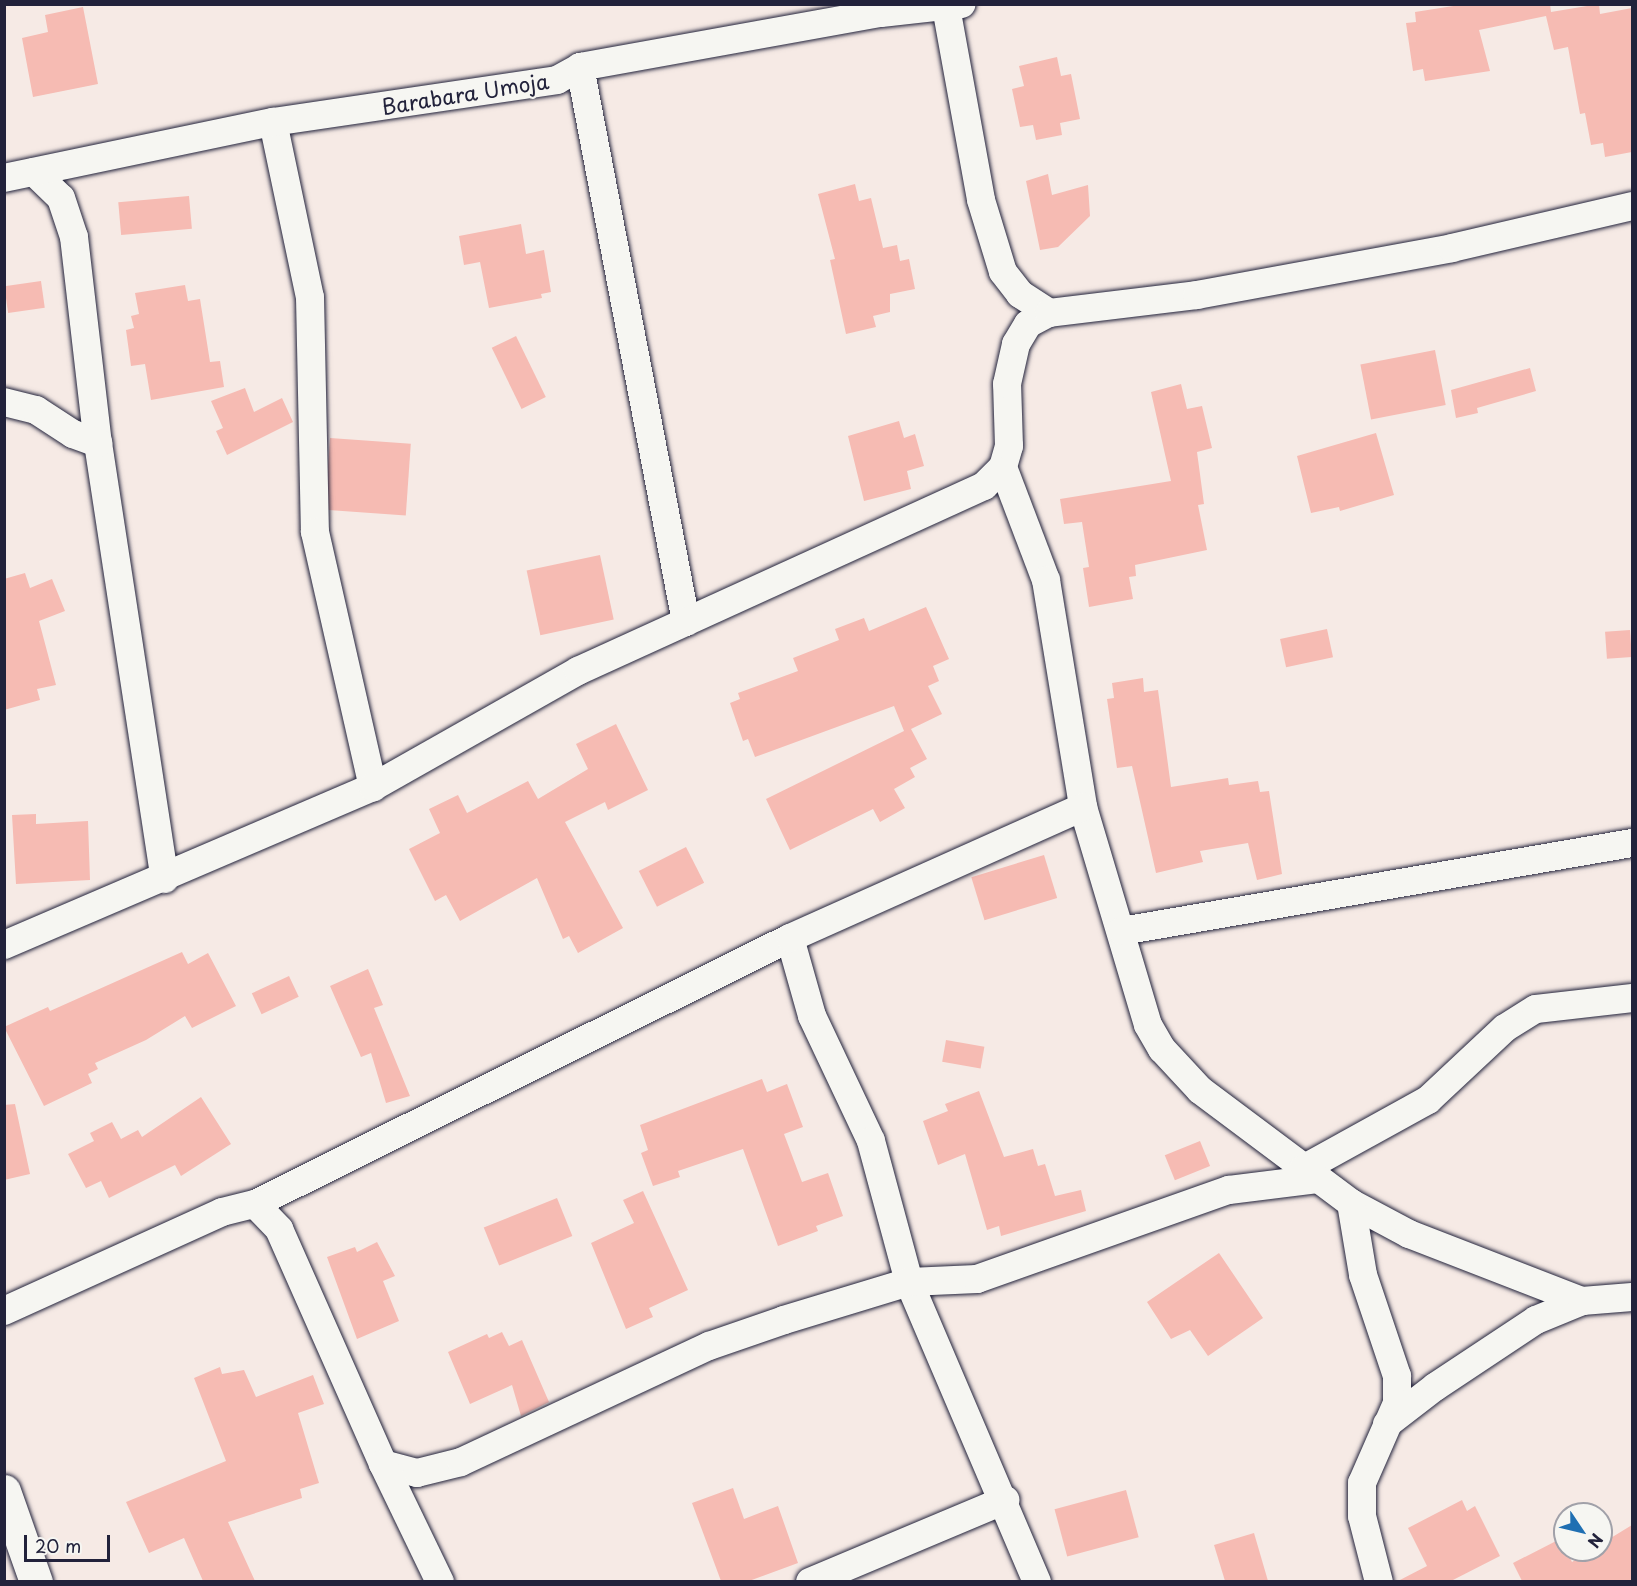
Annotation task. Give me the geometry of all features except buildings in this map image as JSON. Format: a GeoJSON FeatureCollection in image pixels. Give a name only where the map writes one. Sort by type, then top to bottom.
{"type":"FeatureCollection","features":[{"type":"Feature","properties":{"kind":"street","name":"Barabara Umoja"},"geometry":{"type":"LineString","coordinates":[[4,178],[273,122],[557,80],[580,68],[880,9],[954,6]]}},
{"type":"Feature","properties":{"kind":"street"},"geometry":{"type":"LineString","coordinates":[[954,6],[981,200],[1003,272],[1039,319]]}},
{"type":"Feature","properties":{"kind":"street"},"geometry":{"type":"LineString","coordinates":[[580,68],[686,622]]}},
{"type":"Feature","properties":{"kind":"street"},"geometry":{"type":"LineString","coordinates":[[273,122],[310,297],[315,532],[373,787]]}},
{"type":"Feature","properties":{"kind":"street"},"geometry":{"type":"LineString","coordinates":[[34,172],[61,198],[74,237],[98,443],[165,879]]}},
{"type":"Feature","properties":{"kind":"street"},"geometry":{"type":"LineString","coordinates":[[4,945],[165,879],[373,787],[578,671],[984,486],[1003,467],[1009,446],[1007,384],[1016,344],[1039,319],[1197,295],[1452,248],[1632,206]]}},
{"type":"Feature","properties":{"kind":"street"},"geometry":{"type":"LineString","coordinates":[[4,402],[36,410],[74,434],[98,443]]}},
{"type":"Feature","properties":{"kind":"street"},"geometry":{"type":"LineString","coordinates":[[1003,467],[1046,580],[1083,807],[1122,931],[1148,1025],[1162,1049],[1200,1090],[1351,1203],[1409,1234],[1582,1301]]}},
{"type":"Feature","properties":{"kind":"street"},"geometry":{"type":"LineString","coordinates":[[4,1311],[222,1212],[255,1204],[790,938],[1083,807]]}},
{"type":"Feature","properties":{"kind":"street"},"geometry":{"type":"LineString","coordinates":[[1122,931],[1632,843]]}},
{"type":"Feature","properties":{"kind":"street"},"geometry":{"type":"LineString","coordinates":[[790,938],[812,1016],[871,1141],[909,1282],[1005,1500],[1037,1581]]}},
{"type":"Feature","properties":{"kind":"street"},"geometry":{"type":"LineString","coordinates":[[383,1464],[417,1473],[461,1461],[709,1346],[909,1282],[977,1279],[1229,1190],[1310,1174],[1428,1100],[1505,1028],[1536,1009],[1632,998]]}},
{"type":"Feature","properties":{"kind":"street"},"geometry":{"type":"LineString","coordinates":[[1351,1203],[1363,1275],[1397,1376],[1397,1403],[1362,1483],[1362,1516],[1378,1581]]}},
{"type":"Feature","properties":{"kind":"street"},"geometry":{"type":"LineString","coordinates":[[255,1204],[279,1229],[383,1464],[440,1581]]}},
{"type":"Feature","properties":{"kind":"street"},"geometry":{"type":"LineString","coordinates":[[1387,1424],[1435,1387],[1536,1320],[1582,1301],[1632,1297]]}},
{"type":"Feature","properties":{"kind":"street"},"geometry":{"type":"LineString","coordinates":[[5,1492],[36,1581]]}},
{"type":"Feature","properties":{"kind":"street"},"geometry":{"type":"LineString","coordinates":[[810,1581],[1005,1500]]}}]}
